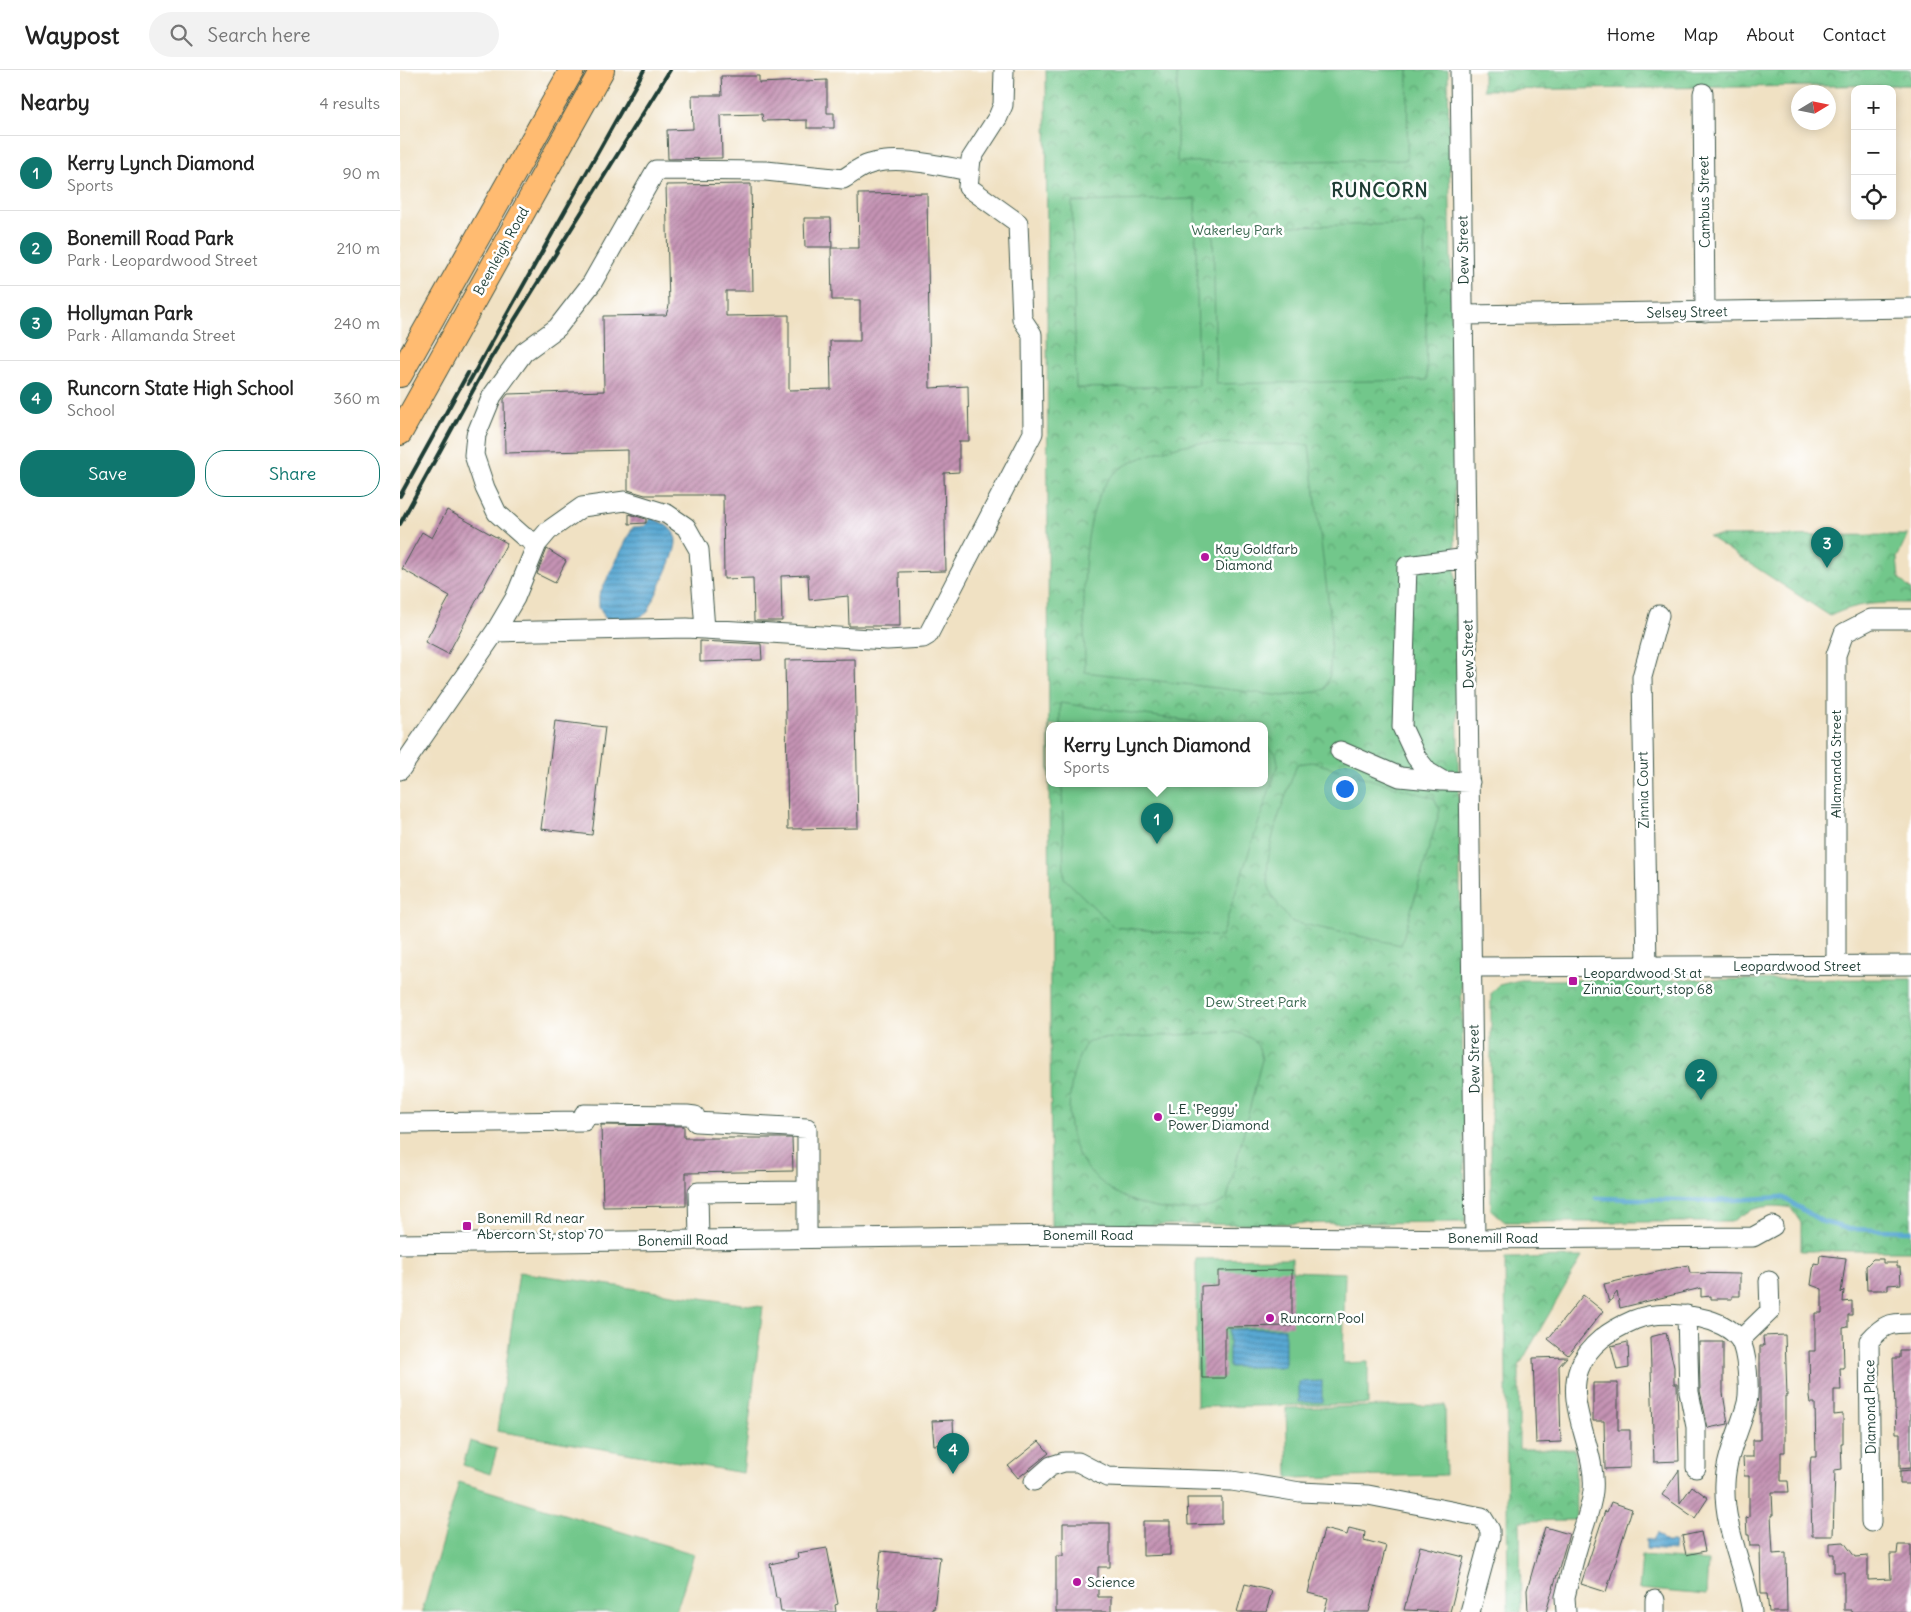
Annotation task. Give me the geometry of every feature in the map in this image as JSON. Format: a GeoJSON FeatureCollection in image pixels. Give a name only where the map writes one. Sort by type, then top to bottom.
{"type":"FeatureCollection","features":[{"type":"Feature","properties":{"kind":"main road","name":"Beenleigh Road"},"geometry":{"type":"LineString","coordinates":[[400,375],[572,70]]}},
{"type":"Feature","properties":{"kind":"main road","name":"Beenleigh Road"},"geometry":{"type":"LineString","coordinates":[[400,433],[602,70]]}},
{"type":"Feature","properties":{"kind":"street"},"geometry":{"type":"LineString","coordinates":[[495,632],[706,629],[887,640],[923,638],[928,635],[1033,433],[1032,334],[1022,319],[1018,223],[968,187],[971,159],[998,117],[1003,105],[1004,70]]}},
{"type":"Feature","properties":{"kind":"street","name":"Dew Street"},"geometry":{"type":"LineString","coordinates":[[1460,70],[1475,1239]]}},
{"type":"Feature","properties":{"kind":"street","name":"Cambus Street"},"geometry":{"type":"LineString","coordinates":[[1703,93],[1705,312]]}},
{"type":"Feature","properties":{"kind":"street"},"geometry":{"type":"LineString","coordinates":[[537,544],[523,536],[497,512],[485,488],[474,454],[476,435],[492,396],[524,352],[557,328],[592,283],[656,170],[766,172],[843,179],[856,170],[872,163],[897,162],[925,163],[970,171]]}},
{"type":"Feature","properties":{"kind":"street","name":"Selsey Street"},"geometry":{"type":"LineString","coordinates":[[1464,315],[1911,308]]}},
{"type":"Feature","properties":{"kind":"street"},"geometry":{"type":"LineString","coordinates":[[400,770],[495,632],[515,598],[537,544],[548,531],[582,507],[625,501],[667,514],[686,527],[700,550],[706,629]]}},
{"type":"Feature","properties":{"kind":"street"},"geometry":{"type":"LineString","coordinates":[[1442,781],[1428,772],[1416,757],[1402,727],[1407,566],[1467,558]]}},
{"type":"Feature","properties":{"kind":"street","name":"Zinnia Court"},"geometry":{"type":"LineString","coordinates":[[1647,966],[1642,677],[1659,615]]}},
{"type":"Feature","properties":{"kind":"street","name":"Allamanda Street"},"geometry":{"type":"LineString","coordinates":[[1836,966],[1836,655],[1844,633],[1871,619],[1911,619]]}},
{"type":"Feature","properties":{"kind":"street"},"geometry":{"type":"LineString","coordinates":[[1340,751],[1400,777],[1470,782]]}},
{"type":"Feature","properties":{"kind":"street","name":"Leopardwood Street"},"geometry":{"type":"LineString","coordinates":[[1473,967],[1911,965]]}},
{"type":"Feature","properties":{"kind":"street"},"geometry":{"type":"LineString","coordinates":[[400,1123],[584,1120],[584,1114],[678,1115],[694,1116],[696,1122],[807,1128],[807,1238]]}},
{"type":"Feature","properties":{"kind":"street"},"geometry":{"type":"LineString","coordinates":[[699,1240],[698,1192],[807,1191]]}},
{"type":"Feature","properties":{"kind":"street","name":"Bonemill Road"},"geometry":{"type":"LineString","coordinates":[[400,1244],[1069,1235],[1475,1239],[1753,1237],[1773,1226]]}},
{"type":"Feature","properties":{"kind":"street"},"geometry":{"type":"LineString","coordinates":[[1740,1340],[1770,1311],[1770,1281]]}},
{"type":"Feature","properties":{"kind":"street"},"geometry":{"type":"LineString","coordinates":[[1566,1612],[1565,1597],[1593,1491],[1588,1444],[1578,1412],[1574,1389],[1579,1368],[1594,1345],[1612,1330],[1638,1319],[1665,1315],[1687,1315],[1717,1321],[1740,1340],[1747,1368],[1747,1402],[1731,1450],[1725,1483],[1726,1510],[1735,1553],[1748,1588],[1752,1612]]}},
{"type":"Feature","properties":{"kind":"street"},"geometry":{"type":"LineString","coordinates":[[1687,1315],[1689,1392],[1696,1427],[1696,1468]]}},
{"type":"Feature","properties":{"kind":"street","name":"Diamond Place"},"geometry":{"type":"LineString","coordinates":[[1871,1522],[1869,1341],[1881,1327],[1892,1323],[1911,1323]]}},
{"type":"Feature","properties":{"kind":"street"},"geometry":{"type":"LineString","coordinates":[[1034,1481],[1051,1466],[1064,1462],[1078,1462],[1106,1477],[1232,1481],[1300,1492],[1368,1494],[1482,1517],[1490,1530],[1490,1538],[1470,1612]]}},
{"type":"Feature","properties":{"kind":"green space","name":"Dew Street Park"},"geometry":{"type":"Polygon","coordinates":[[[1046,70],[1448,70],[1465,1222],[1051,1226],[1049,787],[1268,787],[1268,722],[1049,722],[1046,70]]]}},
{"type":"Feature","properties":{"kind":"green space"},"geometry":{"type":"Polygon","coordinates":[[[1177,70],[1408,70],[1407,160],[1177,162],[1177,70]]]}},
{"type":"Feature","properties":{"kind":"green space"},"geometry":{"type":"Polygon","coordinates":[[[1483,70],[1911,70],[1911,85],[1483,90],[1483,70]]]}},
{"type":"Feature","properties":{"kind":"green space"},"geometry":{"type":"Polygon","coordinates":[[[1195,199],[1199,386],[1076,388],[1072,202],[1195,199]]]}},
{"type":"Feature","properties":{"kind":"green space","name":"Wakerley Park"},"geometry":{"type":"Polygon","coordinates":[[[1424,224],[1427,380],[1216,384],[1213,227],[1424,224]]]}},
{"type":"Feature","properties":{"kind":"green space","name":"Kay Goldfarb Diamond"},"geometry":{"type":"Polygon","coordinates":[[[1198,443],[1309,445],[1331,623],[1330,674],[1325,689],[1283,696],[1085,672],[1085,566],[1088,537],[1094,511],[1103,488],[1116,472],[1132,462],[1167,449],[1198,443]]]}},
{"type":"Feature","properties":{"kind":"green space"},"geometry":{"type":"Polygon","coordinates":[[[1908,535],[1897,558],[1899,578],[1911,590],[1911,603],[1879,603],[1860,606],[1840,611],[1830,616],[1708,536],[1908,535]]]}},
{"type":"Feature","properties":{"kind":"green space"},"geometry":{"type":"Polygon","coordinates":[[[1060,703],[1195,722],[1060,722],[1060,703]]]}},
{"type":"Feature","properties":{"kind":"green space"},"geometry":{"type":"Polygon","coordinates":[[[1268,747],[1276,753],[1278,764],[1221,937],[1114,927],[1064,878],[1062,787],[1268,787],[1268,747]]]}},
{"type":"Feature","properties":{"kind":"green space"},"geometry":{"type":"Polygon","coordinates":[[[1312,762],[1434,798],[1440,810],[1401,945],[1292,922],[1273,897],[1267,873],[1271,842],[1297,764],[1312,762]]]}},
{"type":"Feature","properties":{"kind":"green space"},"geometry":{"type":"Polygon","coordinates":[[[1911,979],[1911,1251],[1801,1251],[1801,1223],[1791,1208],[1774,1206],[1752,1210],[1731,1222],[1505,1222],[1491,1210],[1491,994],[1499,985],[1520,980],[1911,979]]]}},
{"type":"Feature","properties":{"kind":"green space","name":"L.E. 'Peggy' Power Diamond"},"geometry":{"type":"Polygon","coordinates":[[[1234,1032],[1253,1040],[1258,1047],[1262,1059],[1227,1199],[1207,1208],[1166,1210],[1130,1200],[1098,1180],[1086,1166],[1077,1150],[1069,1122],[1073,1077],[1078,1058],[1086,1044],[1096,1039],[1234,1032]]]}},
{"type":"Feature","properties":{"kind":"green space"},"geometry":{"type":"Polygon","coordinates":[[[1582,1257],[1519,1366],[1519,1449],[1575,1449],[1576,1520],[1520,1521],[1521,1612],[1508,1612],[1505,1258],[1582,1257]]]}},
{"type":"Feature","properties":{"kind":"green space","name":"Runcorn Pool"},"geometry":{"type":"Polygon","coordinates":[[[1292,1258],[1292,1271],[1345,1273],[1343,1363],[1368,1362],[1368,1404],[1197,1407],[1196,1259],[1292,1258]]]}},
{"type":"Feature","properties":{"kind":"green space"},"geometry":{"type":"Polygon","coordinates":[[[519,1272],[763,1307],[743,1473],[497,1431],[519,1272]]]}},
{"type":"Feature","properties":{"kind":"green space"},"geometry":{"type":"Polygon","coordinates":[[[1445,1405],[1446,1475],[1288,1478],[1286,1408],[1445,1405]]]}},
{"type":"Feature","properties":{"kind":"green space"},"geometry":{"type":"Polygon","coordinates":[[[470,1441],[497,1449],[490,1474],[463,1465],[470,1441]]]}},
{"type":"Feature","properties":{"kind":"green space"},"geometry":{"type":"Polygon","coordinates":[[[459,1482],[694,1554],[676,1612],[422,1612],[459,1482]]]}},
{"type":"Feature","properties":{"kind":"green space"},"geometry":{"type":"Polygon","coordinates":[[[1642,1556],[1708,1561],[1706,1595],[1639,1589],[1642,1556]]]}},
{"type":"Feature","properties":{"kind":"water"},"geometry":{"type":"Polygon","coordinates":[[[651,518],[671,529],[676,541],[673,556],[665,576],[648,612],[638,618],[627,620],[605,618],[599,606],[599,595],[633,527],[645,526],[651,518]]]}},
{"type":"Feature","properties":{"kind":"water"},"geometry":{"type":"Polygon","coordinates":[[[1285,1328],[1285,1367],[1229,1367],[1229,1329],[1285,1328]]]}},
{"type":"Feature","properties":{"kind":"water"},"geometry":{"type":"Polygon","coordinates":[[[1322,1381],[1322,1402],[1299,1402],[1299,1382],[1322,1381]]]}},
{"type":"Feature","properties":{"kind":"water"},"geometry":{"type":"Polygon","coordinates":[[[1657,1533],[1666,1542],[1674,1542],[1673,1551],[1646,1549],[1646,1539],[1653,1540],[1657,1533]]]}},
{"type":"Feature","properties":{"kind":"building"},"geometry":{"type":"Polygon","coordinates":[[[721,76],[759,76],[759,83],[827,80],[827,113],[834,113],[834,128],[807,128],[807,120],[763,121],[762,114],[721,115],[722,158],[668,159],[667,130],[693,129],[692,95],[722,95],[721,76]]]}},
{"type":"Feature","properties":{"kind":"building"},"geometry":{"type":"Polygon","coordinates":[[[751,184],[753,291],[726,291],[726,316],[789,315],[789,390],[831,389],[830,341],[860,341],[860,300],[832,300],[831,248],[859,248],[858,194],[927,193],[930,388],[968,386],[969,441],[959,441],[959,472],[944,473],[946,571],[899,572],[900,626],[849,626],[848,596],[809,600],[808,575],[781,576],[782,621],[754,621],[753,578],[724,579],[723,495],[645,495],[628,490],[628,450],[505,453],[504,399],[508,394],[604,391],[603,316],[666,315],[669,306],[666,185],[751,184]]]}},
{"type":"Feature","properties":{"kind":"building"},"geometry":{"type":"Polygon","coordinates":[[[804,218],[831,218],[832,247],[805,247],[804,218]]]}},
{"type":"Feature","properties":{"kind":"building"},"geometry":{"type":"Polygon","coordinates":[[[447,510],[507,543],[448,654],[425,642],[450,596],[402,569],[422,532],[432,538],[447,510]]]}},
{"type":"Feature","properties":{"kind":"building"},"geometry":{"type":"Polygon","coordinates":[[[629,514],[646,519],[646,523],[629,524],[629,514]]]}},
{"type":"Feature","properties":{"kind":"building"},"geometry":{"type":"Polygon","coordinates":[[[547,549],[566,561],[555,583],[537,574],[547,549]]]}},
{"type":"Feature","properties":{"kind":"building"},"geometry":{"type":"Polygon","coordinates":[[[700,641],[761,644],[762,660],[700,662],[700,641]]]}},
{"type":"Feature","properties":{"kind":"building"},"geometry":{"type":"Polygon","coordinates":[[[855,659],[858,828],[788,829],[785,660],[855,659]]]}},
{"type":"Feature","properties":{"kind":"building"},"geometry":{"type":"Polygon","coordinates":[[[555,721],[605,727],[592,835],[541,829],[555,721]]]}},
{"type":"Feature","properties":{"kind":"building"},"geometry":{"type":"Polygon","coordinates":[[[601,1125],[684,1126],[684,1138],[792,1138],[793,1171],[686,1173],[686,1206],[603,1207],[601,1125]]]}},
{"type":"Feature","properties":{"kind":"building"},"geometry":{"type":"Polygon","coordinates":[[[1820,1255],[1846,1258],[1841,1293],[1844,1290],[1843,1302],[1852,1301],[1852,1315],[1848,1315],[1848,1327],[1843,1328],[1844,1368],[1840,1368],[1841,1390],[1834,1390],[1834,1415],[1843,1414],[1843,1443],[1841,1443],[1842,1469],[1835,1470],[1833,1536],[1812,1536],[1810,1465],[1811,1457],[1816,1457],[1815,1403],[1811,1403],[1810,1396],[1809,1351],[1815,1351],[1815,1313],[1822,1313],[1822,1289],[1811,1285],[1814,1263],[1819,1264],[1820,1255]]]}},
{"type":"Feature","properties":{"kind":"building"},"geometry":{"type":"Polygon","coordinates":[[[1873,1259],[1883,1259],[1883,1263],[1897,1263],[1897,1267],[1900,1267],[1901,1284],[1888,1285],[1888,1290],[1867,1290],[1866,1266],[1873,1259]]]}},
{"type":"Feature","properties":{"kind":"building"},"geometry":{"type":"Polygon","coordinates":[[[1688,1265],[1690,1273],[1740,1274],[1740,1296],[1732,1296],[1732,1299],[1711,1299],[1711,1296],[1701,1297],[1701,1288],[1620,1308],[1617,1292],[1609,1303],[1604,1284],[1688,1265]]]}},
{"type":"Feature","properties":{"kind":"building"},"geometry":{"type":"Polygon","coordinates":[[[1292,1270],[1292,1326],[1225,1327],[1225,1378],[1202,1378],[1201,1286],[1218,1285],[1218,1271],[1292,1270]]]}},
{"type":"Feature","properties":{"kind":"building"},"geometry":{"type":"Polygon","coordinates":[[[1583,1295],[1603,1311],[1568,1355],[1548,1339],[1583,1295]]]}},
{"type":"Feature","properties":{"kind":"building"},"geometry":{"type":"Polygon","coordinates":[[[1666,1333],[1674,1367],[1674,1384],[1677,1384],[1679,1461],[1654,1462],[1650,1337],[1666,1333]]]}},
{"type":"Feature","properties":{"kind":"building"},"geometry":{"type":"Polygon","coordinates":[[[1785,1335],[1787,1396],[1785,1396],[1785,1452],[1781,1452],[1781,1481],[1788,1481],[1789,1492],[1772,1492],[1773,1515],[1771,1515],[1773,1554],[1786,1553],[1787,1612],[1769,1612],[1767,1594],[1761,1594],[1760,1546],[1750,1546],[1749,1535],[1747,1535],[1746,1518],[1749,1517],[1749,1476],[1744,1476],[1743,1457],[1753,1457],[1753,1440],[1760,1440],[1760,1346],[1764,1346],[1763,1336],[1785,1335]]]}},
{"type":"Feature","properties":{"kind":"building"},"geometry":{"type":"Polygon","coordinates":[[[1628,1342],[1629,1368],[1617,1370],[1611,1346],[1628,1342]]]}},
{"type":"Feature","properties":{"kind":"building"},"geometry":{"type":"Polygon","coordinates":[[[1699,1342],[1723,1342],[1723,1393],[1728,1424],[1708,1428],[1700,1391],[1699,1342]]]}},
{"type":"Feature","properties":{"kind":"building"},"geometry":{"type":"Polygon","coordinates":[[[1900,1350],[1911,1350],[1911,1468],[1900,1469],[1900,1433],[1896,1433],[1893,1358],[1900,1358],[1900,1350]]]}},
{"type":"Feature","properties":{"kind":"building"},"geometry":{"type":"Polygon","coordinates":[[[1567,1357],[1559,1366],[1561,1442],[1536,1443],[1533,1358],[1567,1357]]]}},
{"type":"Feature","properties":{"kind":"building"},"geometry":{"type":"Polygon","coordinates":[[[1593,1383],[1618,1383],[1618,1430],[1630,1430],[1630,1468],[1605,1469],[1604,1421],[1593,1421],[1593,1383]]]}},
{"type":"Feature","properties":{"kind":"building"},"geometry":{"type":"Polygon","coordinates":[[[953,1420],[954,1443],[934,1445],[932,1421],[953,1420]]]}},
{"type":"Feature","properties":{"kind":"building"},"geometry":{"type":"Polygon","coordinates":[[[1039,1441],[1049,1453],[1018,1478],[1008,1466],[1039,1441]]]}},
{"type":"Feature","properties":{"kind":"building"},"geometry":{"type":"Polygon","coordinates":[[[1679,1470],[1680,1503],[1692,1486],[1708,1498],[1695,1518],[1662,1495],[1679,1470]]]}},
{"type":"Feature","properties":{"kind":"building"},"geometry":{"type":"Polygon","coordinates":[[[1911,1470],[1911,1484],[1900,1484],[1900,1471],[1911,1470]]]}},
{"type":"Feature","properties":{"kind":"building"},"geometry":{"type":"Polygon","coordinates":[[[1187,1498],[1222,1498],[1222,1524],[1188,1525],[1187,1498]]]}},
{"type":"Feature","properties":{"kind":"building"},"geometry":{"type":"Polygon","coordinates":[[[1611,1502],[1632,1509],[1606,1592],[1581,1584],[1605,1511],[1607,1512],[1611,1502]]]}},
{"type":"Feature","properties":{"kind":"building"},"geometry":{"type":"Polygon","coordinates":[[[1143,1521],[1170,1521],[1170,1555],[1143,1556],[1143,1521]]]}},
{"type":"Feature","properties":{"kind":"building","name":"Science"},"geometry":{"type":"Polygon","coordinates":[[[1063,1523],[1110,1523],[1110,1567],[1098,1567],[1098,1597],[1111,1597],[1111,1612],[1056,1612],[1056,1556],[1063,1556],[1063,1523]]]}},
{"type":"Feature","properties":{"kind":"building"},"geometry":{"type":"Polygon","coordinates":[[[1545,1527],[1569,1534],[1546,1612],[1528,1612],[1527,1590],[1545,1527]]]}},
{"type":"Feature","properties":{"kind":"building"},"geometry":{"type":"Polygon","coordinates":[[[1349,1528],[1365,1532],[1364,1540],[1386,1546],[1369,1612],[1324,1612],[1328,1598],[1308,1593],[1324,1529],[1347,1535],[1349,1528]]]}},
{"type":"Feature","properties":{"kind":"building"},"geometry":{"type":"Polygon","coordinates":[[[1701,1532],[1705,1551],[1686,1555],[1682,1536],[1701,1532]]]}},
{"type":"Feature","properties":{"kind":"building"},"geometry":{"type":"Polygon","coordinates":[[[1844,1542],[1855,1557],[1868,1556],[1868,1580],[1891,1579],[1890,1554],[1897,1554],[1898,1545],[1911,1545],[1911,1612],[1851,1612],[1851,1610],[1844,1610],[1844,1572],[1834,1572],[1834,1554],[1830,1554],[1830,1543],[1844,1542]]]}},
{"type":"Feature","properties":{"kind":"building"},"geometry":{"type":"Polygon","coordinates":[[[1420,1546],[1464,1557],[1450,1612],[1404,1610],[1420,1546]]]}},
{"type":"Feature","properties":{"kind":"building"},"geometry":{"type":"Polygon","coordinates":[[[827,1548],[838,1604],[835,1605],[836,1612],[781,1612],[779,1598],[776,1598],[770,1564],[798,1558],[797,1553],[827,1548]]]}},
{"type":"Feature","properties":{"kind":"building"},"geometry":{"type":"Polygon","coordinates":[[[881,1551],[940,1557],[934,1609],[932,1608],[932,1612],[878,1612],[880,1587],[877,1587],[881,1551]]]}},
{"type":"Feature","properties":{"kind":"building"},"geometry":{"type":"Polygon","coordinates":[[[1245,1584],[1272,1591],[1266,1612],[1237,1612],[1245,1584]]]}},
{"type":"Feature","properties":{"kind":"waterway"},"geometry":{"type":"LineString","coordinates":[[1596,1198],[1716,1201],[1782,1197],[1823,1222],[1849,1229],[1911,1231]]}},
{"type":"Feature","properties":{"kind":"railway"},"geometry":{"type":"LineString","coordinates":[[468,384],[644,70]]}},
{"type":"Feature","properties":{"kind":"railway"},"geometry":{"type":"LineString","coordinates":[[400,524],[489,361],[670,70]]}},
{"type":"Feature","properties":{"kind":"railway"},"geometry":{"type":"LineString","coordinates":[[400,496],[468,373]]}},
{"type":"Feature","properties":{"kind":"place","name":"Kay Goldfarb Diamond"},"geometry":{"type":"Point","coordinates":[1205,557]}},
{"type":"Feature","properties":{"kind":"place","name":"Hollyman Park"},"geometry":{"type":"Point","coordinates":[1827,568]}},
{"type":"Feature","properties":{"kind":"place","name":"Kerry Lynch Diamond"},"geometry":{"type":"Point","coordinates":[1157,844]}},
{"type":"Feature","properties":{"kind":"place","name":"Leopardwood St at Zinnia Court, stop 68"},"geometry":{"type":"Point","coordinates":[1573,981]}},
{"type":"Feature","properties":{"kind":"place","name":"Bonemill Road Park"},"geometry":{"type":"Point","coordinates":[1701,1100]}},
{"type":"Feature","properties":{"kind":"place","name":"L.E. 'Peggy' Power Diamond"},"geometry":{"type":"Point","coordinates":[1158,1117]}},
{"type":"Feature","properties":{"kind":"place","name":"Bonemill Rd near Abercorn St, stop 70"},"geometry":{"type":"Point","coordinates":[467,1226]}},
{"type":"Feature","properties":{"kind":"place","name":"Runcorn Pool"},"geometry":{"type":"Point","coordinates":[1270,1318]}},
{"type":"Feature","properties":{"kind":"place","name":"Runcorn State High School"},"geometry":{"type":"Point","coordinates":[953,1474]}},
{"type":"Feature","properties":{"kind":"place","name":"Science"},"geometry":{"type":"Point","coordinates":[1077,1582]}},
{"type":"Feature","properties":{"kind":"district","name":"RUNCORN"},"geometry":{"type":"Point","coordinates":[1380,190]}}]}
